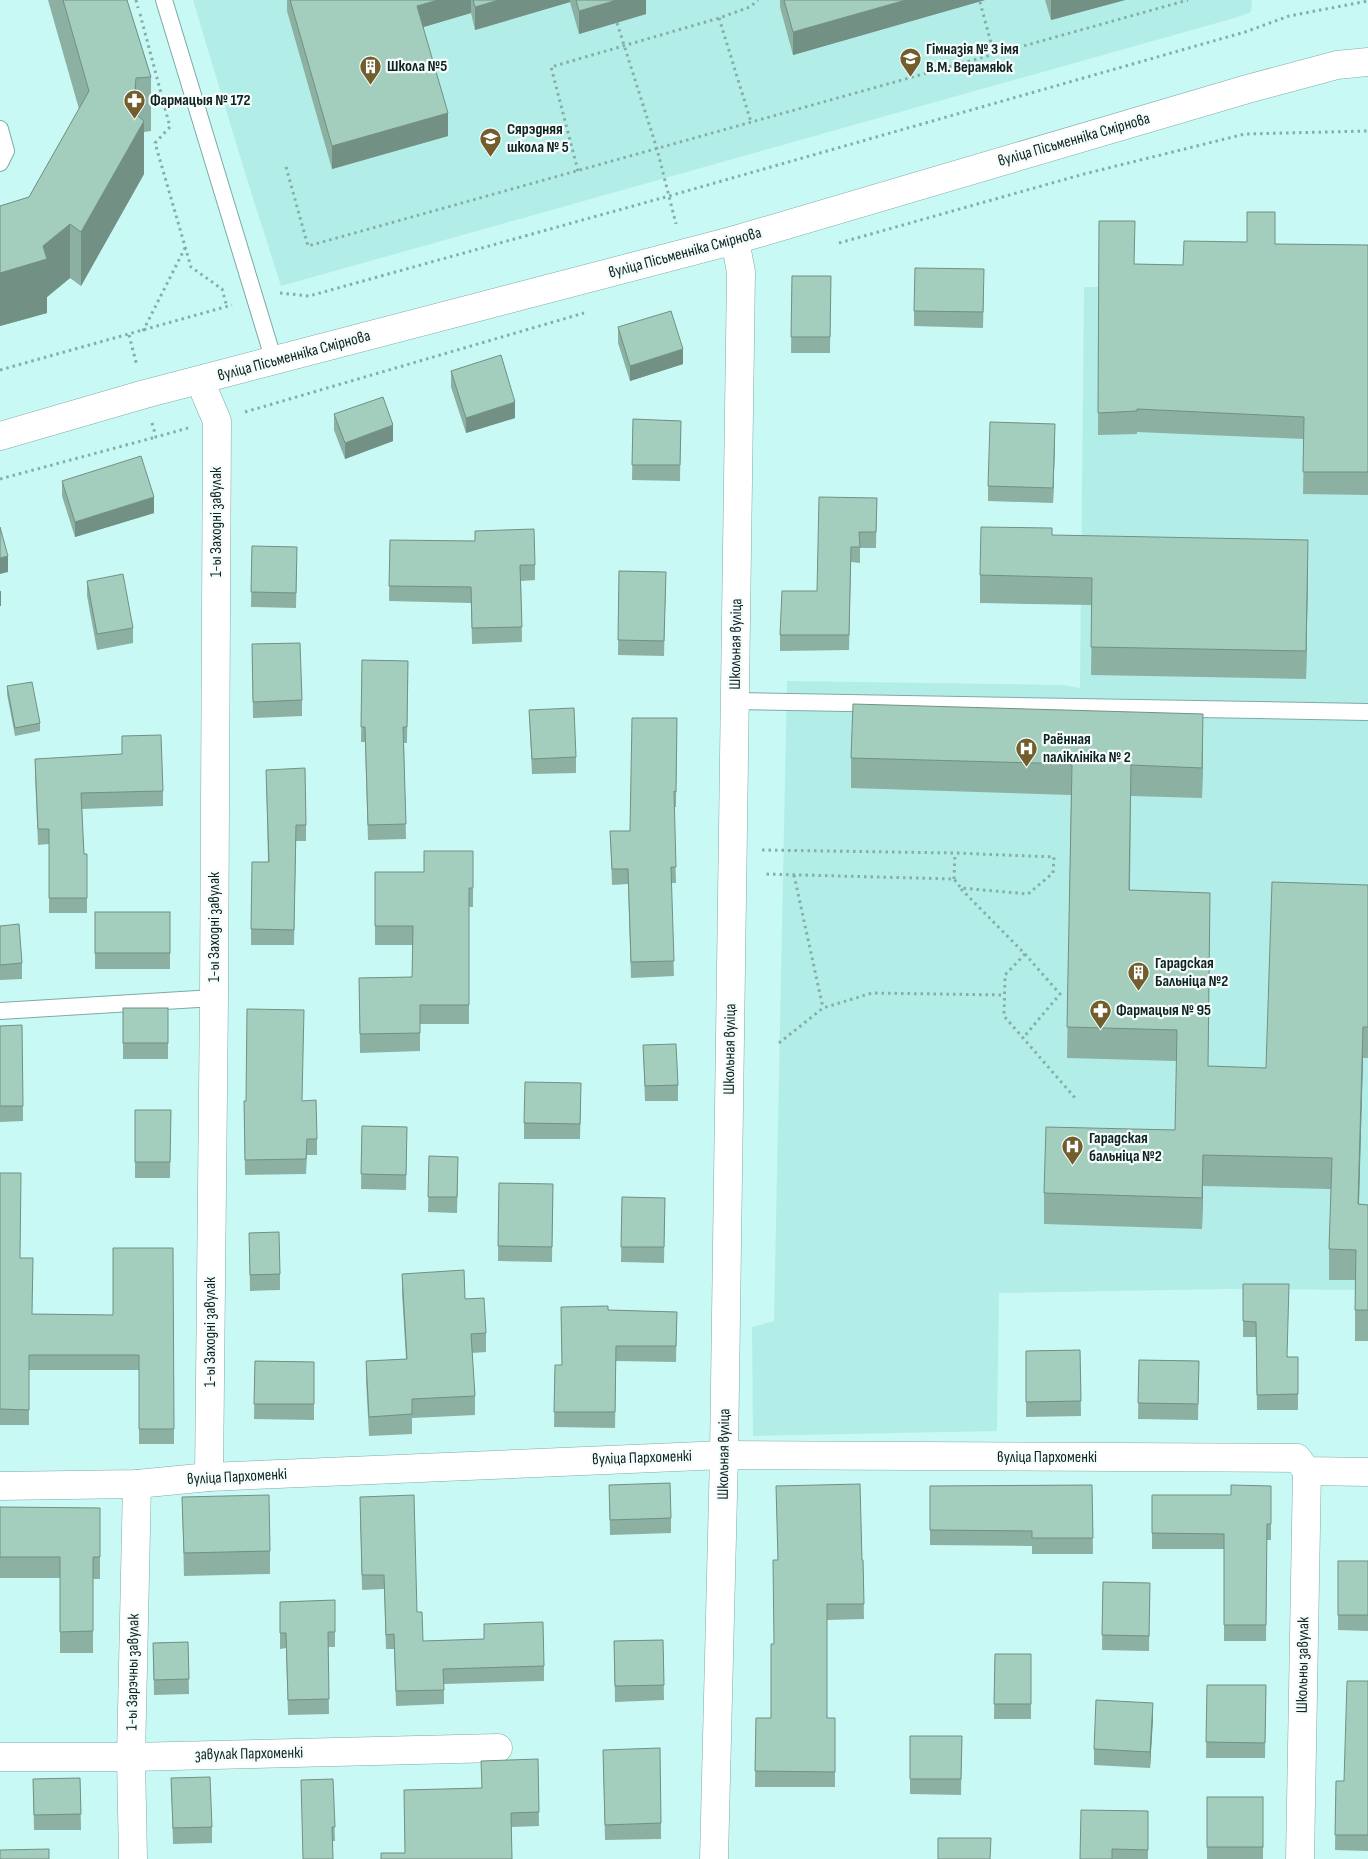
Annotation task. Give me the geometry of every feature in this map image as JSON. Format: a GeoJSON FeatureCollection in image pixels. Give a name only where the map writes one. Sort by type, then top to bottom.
{"type":"FeatureCollection","features":[{"type":"Feature","properties":{"kind":"street","name":"вуліца Пісьменніка Смірнова"},"geometry":{"type":"LineString","coordinates":[[0,436],[145,394],[735,240],[1250,88],[1337,65],[1368,62]]}},
{"type":"Feature","properties":{"kind":"street","name":"Школьная вуліца"},"geometry":{"type":"LineString","coordinates":[[714,1859],[724,1455],[741,272],[735,240]]}},
{"type":"Feature","properties":{"kind":"street","name":"1-ы Заходні завулак"},"geometry":{"type":"LineString","coordinates":[[200,381],[217,421],[209,1477]]}},
{"type":"Feature","properties":{"kind":"street","name":"вуліца Пархоменкі"},"geometry":{"type":"LineString","coordinates":[[0,1486],[137,1484],[209,1477],[724,1455],[1297,1458],[1307,1472]]}},
{"type":"Feature","properties":{"kind":"street"},"geometry":{"type":"LineString","coordinates":[[1307,1472],[1368,1472]]}},
{"type":"Feature","properties":{"kind":"street","name":"Школьны завулак"},"geometry":{"type":"LineString","coordinates":[[1300,1859],[1307,1472]]}},
{"type":"Feature","properties":{"kind":"street","name":"1-ы Зарэчны завулак"},"geometry":{"type":"LineString","coordinates":[[133,1859],[131,1757],[137,1484]]}},
{"type":"Feature","properties":{"kind":"street","name":"завулак Пархоменкі"},"geometry":{"type":"LineString","coordinates":[[0,1757],[131,1757],[498,1748]]}},
{"type":"Feature","properties":{"kind":"lane"},"geometry":{"type":"LineString","coordinates":[[164,0],[274,361]]}},
{"type":"Feature","properties":{"kind":"lane"},"geometry":{"type":"LineString","coordinates":[[0,129],[6,151],[0,163]]}},
{"type":"Feature","properties":{"kind":"lane"},"geometry":{"type":"LineString","coordinates":[[735,701],[1368,712]]}},
{"type":"Feature","properties":{"kind":"lane"},"geometry":{"type":"LineString","coordinates":[[0,1011],[214,998]]}},
{"type":"Feature","properties":{"kind":"path"},"geometry":{"type":"LineString","coordinates":[[136,0],[170,127],[155,143],[191,267],[222,289],[227,307]]}},
{"type":"Feature","properties":{"kind":"path"},"geometry":{"type":"LineString","coordinates":[[578,171],[551,67],[719,18],[750,7],[758,0]]}},
{"type":"Feature","properties":{"kind":"path"},"geometry":{"type":"LineString","coordinates":[[286,167],[308,246],[1188,0]]}},
{"type":"Feature","properties":{"kind":"path"},"geometry":{"type":"LineString","coordinates":[[0,370],[275,293],[309,296],[669,196],[1244,32],[1289,16],[1368,1]]}},
{"type":"Feature","properties":{"kind":"path"},"geometry":{"type":"LineString","coordinates":[[980,2],[994,54]]}},
{"type":"Feature","properties":{"kind":"path"},"geometry":{"type":"LineString","coordinates":[[719,18],[751,122]]}},
{"type":"Feature","properties":{"kind":"path"},"geometry":{"type":"LineString","coordinates":[[617,23],[657,149],[682,254]]}},
{"type":"Feature","properties":{"kind":"path"},"geometry":{"type":"LineString","coordinates":[[143,331],[186,247]]}},
{"type":"Feature","properties":{"kind":"path"},"geometry":{"type":"LineString","coordinates":[[0,480],[156,437]]}},
{"type":"Feature","properties":{"kind":"path"},"geometry":{"type":"LineString","coordinates":[[760,850],[956,853],[1054,857]]}},
{"type":"Feature","properties":{"kind":"path"},"geometry":{"type":"LineString","coordinates":[[954,879],[956,853]]}},
{"type":"Feature","properties":{"kind":"path"},"geometry":{"type":"LineString","coordinates":[[794,875],[823,1008]]}},
{"type":"Feature","properties":{"kind":"path"},"geometry":{"type":"LineString","coordinates":[[961,888],[1025,954],[1060,994],[1023,1038]]}},
{"type":"Feature","properties":{"kind":"path"},"geometry":{"type":"LineString","coordinates":[[1025,954],[1004,975],[1004,1016],[1076,1099]]}},
{"type":"Feature","properties":{"kind":"path"},"geometry":{"type":"LineString","coordinates":[[780,1043],[823,1008],[872,993],[1004,995]]}},
{"type":"Feature","properties":{"kind":"shaded area","name":"Сярэдняя школа № 5"},"geometry":{"type":"Polygon","coordinates":[[[193,0],[1252,0],[1251,12],[1238,17],[281,286],[193,0]]]}},
{"type":"Feature","properties":{"kind":"shaded area","name":"Гарадская бальніца №2"},"geometry":{"type":"Polygon","coordinates":[[[1099,243],[1135,244],[1134,287],[1275,267],[1368,268],[1368,1290],[1227,1289],[999,1293],[997,1431],[753,1436],[752,1327],[774,1321],[787,681],[1063,685],[1080,688],[1084,287],[1098,287],[1099,243]]]}},
{"type":"Feature","properties":{"kind":"building"},"geometry":{"type":"Polygon","coordinates":[[[63,0],[127,0],[151,77],[136,78],[133,112],[144,121],[81,232],[70,224],[43,246],[47,259],[0,273],[0,206],[29,197],[89,91],[63,0]]]}},
{"type":"Feature","properties":{"kind":"building","name":"Школа №5"},"geometry":{"type":"Polygon","coordinates":[[[290,0],[438,0],[417,6],[448,113],[332,146],[290,0]]]}},
{"type":"Feature","properties":{"kind":"building"},"geometry":{"type":"Polygon","coordinates":[[[473,0],[499,0],[475,7],[473,0]]]}},
{"type":"Feature","properties":{"kind":"building"},"geometry":{"type":"Polygon","coordinates":[[[576,0],[617,0],[579,11],[576,0]]]}},
{"type":"Feature","properties":{"kind":"building"},"geometry":{"type":"Polygon","coordinates":[[[784,0],[906,0],[793,32],[784,0]]]}},
{"type":"Feature","properties":{"kind":"building"},"geometry":{"type":"Polygon","coordinates":[[[1247,212],[1275,212],[1275,244],[1368,245],[1368,472],[1303,472],[1304,417],[1137,409],[1137,411],[1098,413],[1099,221],[1135,221],[1134,264],[1183,265],[1184,241],[1247,242],[1247,212]]]}},
{"type":"Feature","properties":{"kind":"building"},"geometry":{"type":"Polygon","coordinates":[[[915,268],[984,269],[983,312],[914,311],[915,268]]]}},
{"type":"Feature","properties":{"kind":"building"},"geometry":{"type":"Polygon","coordinates":[[[792,276],[831,276],[830,337],[791,337],[792,276]]]}},
{"type":"Feature","properties":{"kind":"building"},"geometry":{"type":"Polygon","coordinates":[[[671,311],[683,349],[630,366],[618,327],[671,311]]]}},
{"type":"Feature","properties":{"kind":"building"},"geometry":{"type":"Polygon","coordinates":[[[501,355],[515,402],[466,418],[451,371],[501,355]]]}},
{"type":"Feature","properties":{"kind":"building"},"geometry":{"type":"Polygon","coordinates":[[[383,397],[393,425],[345,443],[334,414],[383,397]]]}},
{"type":"Feature","properties":{"kind":"building"},"geometry":{"type":"Polygon","coordinates":[[[633,419],[681,421],[680,465],[632,465],[633,419]]]}},
{"type":"Feature","properties":{"kind":"building"},"geometry":{"type":"Polygon","coordinates":[[[990,422],[1055,424],[1053,488],[988,486],[990,422]]]}},
{"type":"Feature","properties":{"kind":"building"},"geometry":{"type":"Polygon","coordinates":[[[141,456],[154,497],[75,522],[62,481],[141,456]]]}},
{"type":"Feature","properties":{"kind":"building"},"geometry":{"type":"Polygon","coordinates":[[[819,497],[877,498],[876,532],[859,532],[860,547],[851,547],[849,635],[780,635],[782,591],[817,591],[819,497]]]}},
{"type":"Feature","properties":{"kind":"building"},"geometry":{"type":"Polygon","coordinates":[[[0,527],[8,556],[0,558],[0,527]]]}},
{"type":"Feature","properties":{"kind":"building"},"geometry":{"type":"Polygon","coordinates":[[[981,527],[1052,528],[1052,535],[1308,540],[1306,651],[1091,647],[1092,578],[980,575],[981,527]]]}},
{"type":"Feature","properties":{"kind":"building"},"geometry":{"type":"Polygon","coordinates":[[[534,529],[535,565],[520,565],[522,627],[472,628],[471,587],[389,586],[390,540],[475,541],[475,531],[534,529]]]}},
{"type":"Feature","properties":{"kind":"building"},"geometry":{"type":"Polygon","coordinates":[[[252,546],[297,547],[296,593],[251,592],[252,546]]]}},
{"type":"Feature","properties":{"kind":"building"},"geometry":{"type":"Polygon","coordinates":[[[619,571],[666,572],[664,641],[618,640],[619,571]]]}},
{"type":"Feature","properties":{"kind":"building"},"geometry":{"type":"Polygon","coordinates":[[[123,574],[133,628],[97,634],[87,581],[123,574]]]}},
{"type":"Feature","properties":{"kind":"building"},"geometry":{"type":"Polygon","coordinates":[[[300,643],[302,700],[253,702],[252,644],[300,643]]]}},
{"type":"Feature","properties":{"kind":"building"},"geometry":{"type":"Polygon","coordinates":[[[362,660],[408,661],[407,727],[403,727],[406,824],[368,825],[365,727],[361,727],[362,660]]]}},
{"type":"Feature","properties":{"kind":"building"},"geometry":{"type":"Polygon","coordinates":[[[32,682],[40,723],[15,728],[7,686],[32,682]]]}},
{"type":"Feature","properties":{"kind":"building"},"geometry":{"type":"Polygon","coordinates":[[[853,704],[1203,714],[1202,768],[1131,765],[1129,890],[1210,893],[1208,1066],[1266,1068],[1272,882],[1368,885],[1368,1027],[1363,1027],[1358,1204],[1368,1205],[1368,1310],[1355,1310],[1356,1250],[1329,1249],[1332,1158],[1203,1155],[1202,1198],[1044,1193],[1046,1127],[1175,1130],[1177,1030],[1067,1027],[1072,764],[851,758],[853,704]]]}},
{"type":"Feature","properties":{"kind":"building"},"geometry":{"type":"Polygon","coordinates":[[[574,708],[576,757],[532,759],[529,710],[574,708]]]}},
{"type":"Feature","properties":{"kind":"building"},"geometry":{"type":"Polygon","coordinates":[[[632,718],[677,718],[676,792],[674,791],[676,867],[671,867],[674,961],[631,962],[628,869],[612,869],[610,831],[630,831],[632,718]]]}},
{"type":"Feature","properties":{"kind":"building"},"geometry":{"type":"Polygon","coordinates":[[[161,735],[163,791],[81,793],[84,854],[87,854],[87,898],[49,898],[49,829],[38,829],[35,759],[122,754],[122,736],[161,735]]]}},
{"type":"Feature","properties":{"kind":"building"},"geometry":{"type":"Polygon","coordinates":[[[305,768],[306,825],[296,825],[294,930],[251,929],[252,862],[269,862],[266,770],[305,768]]]}},
{"type":"Feature","properties":{"kind":"building"},"geometry":{"type":"Polygon","coordinates":[[[424,851],[473,851],[473,888],[469,888],[469,1005],[420,1005],[420,1033],[360,1034],[359,978],[412,977],[413,926],[375,926],[375,872],[424,872],[424,851]]]}},
{"type":"Feature","properties":{"kind":"building"},"geometry":{"type":"Polygon","coordinates":[[[95,912],[170,912],[170,953],[95,953],[95,912]]]}},
{"type":"Feature","properties":{"kind":"building"},"geometry":{"type":"Polygon","coordinates":[[[19,924],[22,963],[0,965],[0,926],[19,924]]]}},
{"type":"Feature","properties":{"kind":"building"},"geometry":{"type":"Polygon","coordinates":[[[123,1008],[168,1008],[168,1043],[123,1043],[123,1008]]]}},
{"type":"Feature","properties":{"kind":"building"},"geometry":{"type":"Polygon","coordinates":[[[247,1009],[304,1010],[302,1101],[316,1100],[317,1139],[307,1139],[306,1159],[245,1160],[244,1101],[246,1101],[247,1009]]]}},
{"type":"Feature","properties":{"kind":"building"},"geometry":{"type":"Polygon","coordinates":[[[22,1025],[23,1106],[0,1106],[0,1026],[22,1025]]]}},
{"type":"Feature","properties":{"kind":"building"},"geometry":{"type":"Polygon","coordinates":[[[676,1044],[678,1085],[645,1086],[643,1045],[676,1044]]]}},
{"type":"Feature","properties":{"kind":"building"},"geometry":{"type":"Polygon","coordinates":[[[525,1082],[581,1083],[580,1124],[524,1123],[525,1082]]]}},
{"type":"Feature","properties":{"kind":"building"},"geometry":{"type":"Polygon","coordinates":[[[135,1110],[171,1110],[170,1162],[135,1162],[135,1110]]]}},
{"type":"Feature","properties":{"kind":"building"},"geometry":{"type":"Polygon","coordinates":[[[362,1126],[407,1127],[406,1175],[361,1174],[362,1126]]]}},
{"type":"Feature","properties":{"kind":"building"},"geometry":{"type":"Polygon","coordinates":[[[429,1156],[458,1157],[457,1197],[428,1197],[429,1156]]]}},
{"type":"Feature","properties":{"kind":"building"},"geometry":{"type":"Polygon","coordinates":[[[0,1173],[21,1173],[20,1258],[33,1258],[32,1314],[113,1315],[113,1248],[173,1248],[174,1429],[139,1429],[139,1355],[29,1355],[29,1410],[0,1409],[0,1173]]]}},
{"type":"Feature","properties":{"kind":"building"},"geometry":{"type":"Polygon","coordinates":[[[499,1183],[553,1184],[552,1247],[498,1246],[499,1183]]]}},
{"type":"Feature","properties":{"kind":"building"},"geometry":{"type":"Polygon","coordinates":[[[622,1197],[665,1198],[664,1247],[621,1247],[622,1197]]]}},
{"type":"Feature","properties":{"kind":"building"},"geometry":{"type":"Polygon","coordinates":[[[279,1232],[280,1274],[250,1275],[249,1233],[279,1232]]]}},
{"type":"Feature","properties":{"kind":"building"},"geometry":{"type":"Polygon","coordinates":[[[464,1270],[465,1299],[484,1298],[486,1333],[471,1334],[475,1396],[412,1399],[412,1414],[369,1417],[366,1361],[407,1359],[402,1274],[464,1270]]]}},
{"type":"Feature","properties":{"kind":"building"},"geometry":{"type":"Polygon","coordinates":[[[1243,1284],[1289,1284],[1287,1357],[1298,1357],[1298,1394],[1257,1395],[1256,1322],[1243,1321],[1243,1284]]]}},
{"type":"Feature","properties":{"kind":"building"},"geometry":{"type":"Polygon","coordinates":[[[608,1306],[608,1310],[677,1312],[676,1346],[616,1346],[615,1412],[554,1412],[555,1365],[562,1365],[561,1307],[608,1306]]]}},
{"type":"Feature","properties":{"kind":"building"},"geometry":{"type":"Polygon","coordinates":[[[1080,1350],[1081,1401],[1026,1402],[1026,1351],[1080,1350]]]}},
{"type":"Feature","properties":{"kind":"building"},"geometry":{"type":"Polygon","coordinates":[[[1139,1360],[1199,1361],[1198,1404],[1138,1403],[1139,1360]]]}},
{"type":"Feature","properties":{"kind":"building"},"geometry":{"type":"Polygon","coordinates":[[[255,1361],[314,1362],[314,1404],[254,1404],[255,1361]]]}},
{"type":"Feature","properties":{"kind":"building"},"geometry":{"type":"Polygon","coordinates":[[[670,1483],[671,1518],[610,1520],[609,1485],[670,1483]]]}},
{"type":"Feature","properties":{"kind":"building"},"geometry":{"type":"Polygon","coordinates":[[[860,1484],[864,1604],[827,1604],[827,1718],[835,1718],[835,1772],[755,1771],[756,1718],[771,1718],[771,1644],[774,1644],[773,1560],[778,1560],[776,1486],[860,1484]]]}},
{"type":"Feature","properties":{"kind":"building"},"geometry":{"type":"Polygon","coordinates":[[[1092,1485],[1093,1538],[1032,1538],[1032,1531],[930,1530],[930,1486],[1092,1485]]]}},
{"type":"Feature","properties":{"kind":"building"},"geometry":{"type":"Polygon","coordinates":[[[1231,1485],[1271,1486],[1271,1524],[1267,1524],[1266,1625],[1224,1625],[1224,1534],[1152,1533],[1152,1495],[1231,1495],[1231,1485]]]}},
{"type":"Feature","properties":{"kind":"building"},"geometry":{"type":"Polygon","coordinates":[[[269,1495],[270,1551],[184,1553],[182,1497],[269,1495]]]}},
{"type":"Feature","properties":{"kind":"building"},"geometry":{"type":"Polygon","coordinates":[[[414,1495],[417,1612],[422,1612],[423,1641],[484,1639],[484,1624],[543,1622],[544,1666],[443,1669],[444,1690],[396,1691],[394,1634],[386,1635],[384,1575],[362,1575],[360,1497],[414,1495]]]}},
{"type":"Feature","properties":{"kind":"building"},"geometry":{"type":"Polygon","coordinates":[[[0,1507],[100,1508],[100,1557],[93,1557],[93,1631],[60,1632],[60,1557],[0,1557],[0,1507]]]}},
{"type":"Feature","properties":{"kind":"building"},"geometry":{"type":"Polygon","coordinates":[[[1338,1561],[1368,1561],[1368,1615],[1338,1615],[1338,1561]]]}},
{"type":"Feature","properties":{"kind":"building"},"geometry":{"type":"Polygon","coordinates":[[[1103,1582],[1150,1583],[1149,1636],[1102,1635],[1103,1582]]]}},
{"type":"Feature","properties":{"kind":"building"},"geometry":{"type":"Polygon","coordinates":[[[335,1600],[335,1632],[328,1632],[329,1699],[288,1700],[286,1633],[280,1633],[280,1602],[335,1600]]]}},
{"type":"Feature","properties":{"kind":"building"},"geometry":{"type":"Polygon","coordinates":[[[663,1640],[664,1685],[615,1686],[614,1641],[663,1640]]]}},
{"type":"Feature","properties":{"kind":"building"},"geometry":{"type":"Polygon","coordinates":[[[188,1642],[189,1679],[154,1680],[153,1643],[188,1642]]]}},
{"type":"Feature","properties":{"kind":"building"},"geometry":{"type":"Polygon","coordinates":[[[995,1654],[1031,1654],[1031,1704],[994,1704],[995,1654]]]}},
{"type":"Feature","properties":{"kind":"building"},"geometry":{"type":"Polygon","coordinates":[[[1347,1681],[1368,1681],[1368,1835],[1335,1835],[1336,1781],[1344,1781],[1347,1681]]]}},
{"type":"Feature","properties":{"kind":"building"},"geometry":{"type":"Polygon","coordinates":[[[1207,1685],[1266,1685],[1265,1743],[1206,1742],[1207,1685]]]}},
{"type":"Feature","properties":{"kind":"building"},"geometry":{"type":"Polygon","coordinates":[[[1096,1700],[1153,1703],[1150,1752],[1094,1749],[1096,1700]]]}},
{"type":"Feature","properties":{"kind":"building"},"geometry":{"type":"Polygon","coordinates":[[[910,1736],[962,1736],[961,1779],[910,1779],[910,1736]]]}},
{"type":"Feature","properties":{"kind":"building"},"geometry":{"type":"Polygon","coordinates":[[[660,1748],[661,1823],[605,1825],[603,1750],[660,1748]]]}},
{"type":"Feature","properties":{"kind":"building"},"geometry":{"type":"Polygon","coordinates":[[[538,1759],[539,1812],[511,1813],[512,1859],[381,1859],[381,1853],[405,1853],[404,1790],[482,1788],[481,1761],[538,1759]]]}},
{"type":"Feature","properties":{"kind":"building"},"geometry":{"type":"Polygon","coordinates":[[[210,1777],[212,1827],[173,1828],[171,1778],[210,1777]]]}},
{"type":"Feature","properties":{"kind":"building"},"geometry":{"type":"Polygon","coordinates":[[[80,1778],[81,1814],[34,1815],[33,1779],[80,1778]]]}},
{"type":"Feature","properties":{"kind":"building"},"geometry":{"type":"Polygon","coordinates":[[[333,1779],[335,1827],[332,1827],[333,1859],[303,1859],[301,1780],[333,1779]]]}},
{"type":"Feature","properties":{"kind":"building"},"geometry":{"type":"Polygon","coordinates":[[[1207,1797],[1263,1797],[1263,1847],[1207,1847],[1207,1797]]]}},
{"type":"Feature","properties":{"kind":"building"},"geometry":{"type":"Polygon","coordinates":[[[1081,1810],[1148,1811],[1148,1850],[1112,1849],[1112,1859],[1080,1859],[1081,1810]]]}},
{"type":"Feature","properties":{"kind":"building"},"geometry":{"type":"Polygon","coordinates":[[[938,1838],[991,1838],[990,1859],[938,1859],[938,1838]]]}},
{"type":"Feature","properties":{"kind":"building"},"geometry":{"type":"Polygon","coordinates":[[[49,1849],[49,1859],[0,1859],[0,1850],[49,1849]]]}},
{"type":"Feature","properties":{"kind":"place","name":"Гімназія № 3 імя В.М. Верамяюк"},"geometry":{"type":"Point","coordinates":[910,77]}},
{"type":"Feature","properties":{"kind":"place","name":"Школа №5"},"geometry":{"type":"Point","coordinates":[371,85]}},
{"type":"Feature","properties":{"kind":"place","name":"Фармацыя № 172"},"geometry":{"type":"Point","coordinates":[134,119]}},
{"type":"Feature","properties":{"kind":"place","name":"Сярэдняя школа № 5"},"geometry":{"type":"Point","coordinates":[491,157]}},
{"type":"Feature","properties":{"kind":"place","name":"Раённая паліклініка № 2"},"geometry":{"type":"Point","coordinates":[1027,767]}},
{"type":"Feature","properties":{"kind":"place","name":"Гарадская Бальніца №2"},"geometry":{"type":"Point","coordinates":[1139,991]}},
{"type":"Feature","properties":{"kind":"place","name":"Фармацыя № 95"},"geometry":{"type":"Point","coordinates":[1100,1029]}},
{"type":"Feature","properties":{"kind":"place","name":"Гарадская бальніца №2"},"geometry":{"type":"Point","coordinates":[1073,1166]}}]}
